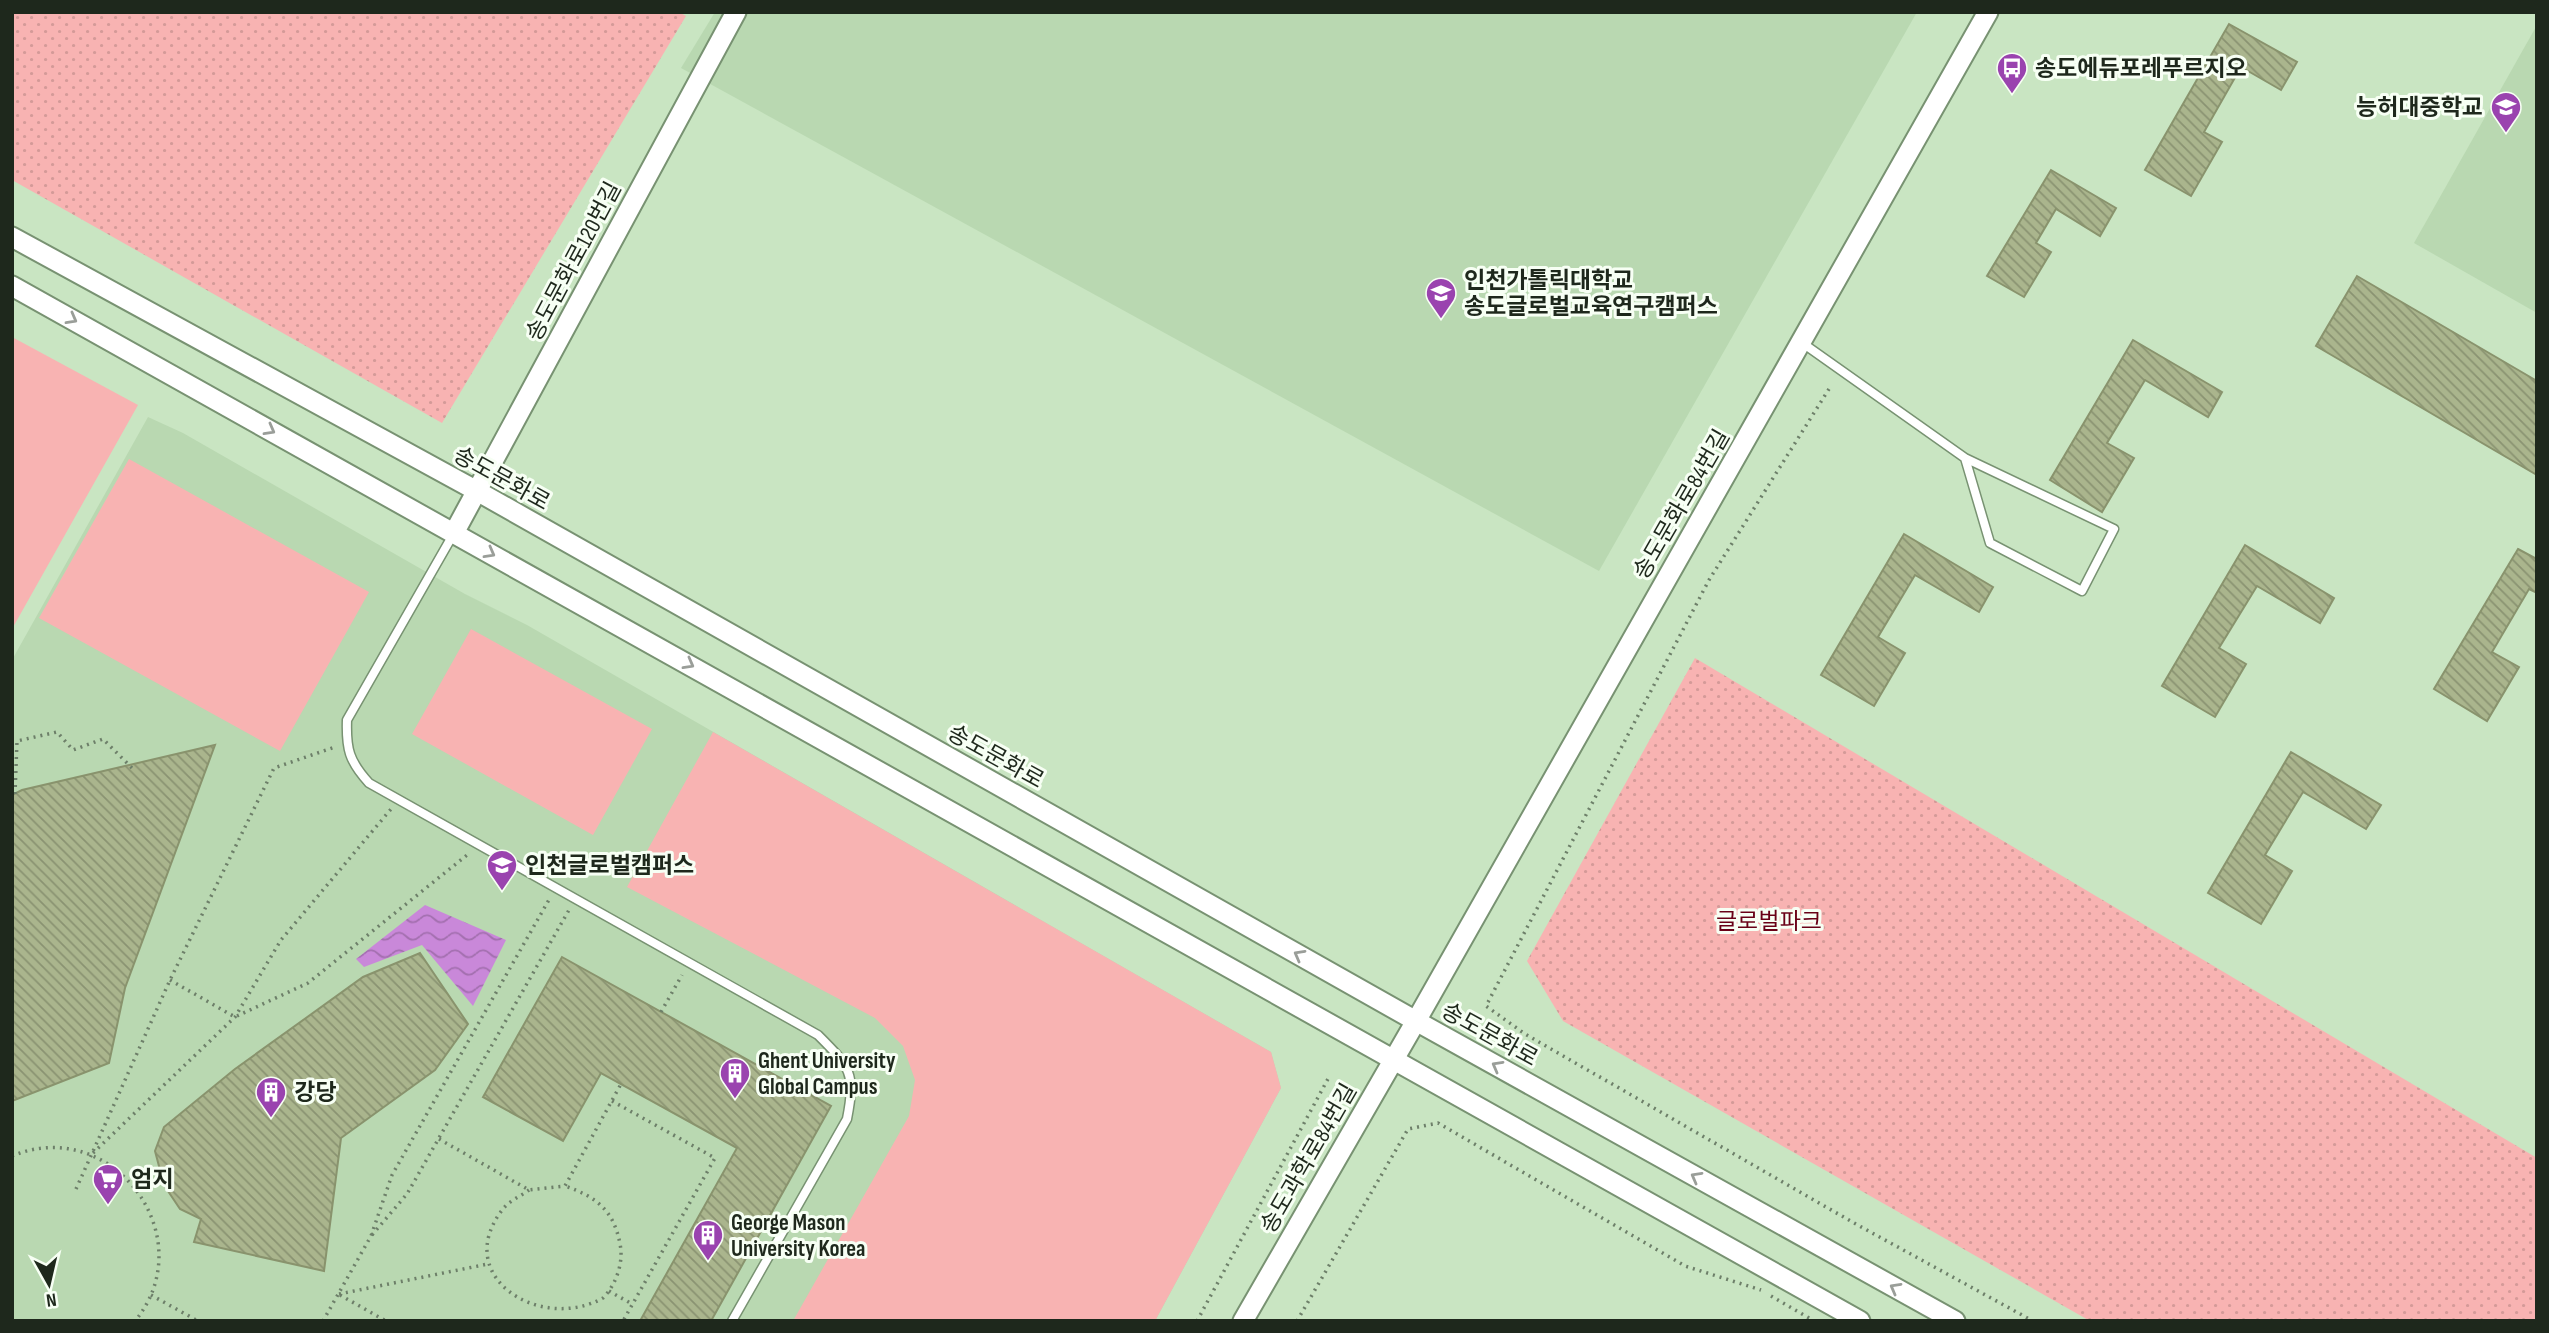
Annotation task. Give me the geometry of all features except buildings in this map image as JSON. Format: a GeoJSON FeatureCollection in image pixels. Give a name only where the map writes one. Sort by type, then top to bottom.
{"type":"FeatureCollection","features":[{"type":"Feature","properties":{"kind":"street","name":"송도문화로120번길"},"geometry":{"type":"LineString","coordinates":[[454,533],[736,12]]}},
{"type":"Feature","properties":{"kind":"street","name":"송도문화로84번길"},"geometry":{"type":"LineString","coordinates":[[1416,1021],[1988,12]]}},
{"type":"Feature","properties":{"kind":"street","name":"송도문화로"},"geometry":{"type":"LineString","coordinates":[[12,237],[477,491],[1416,1021],[1955,1321]]}},
{"type":"Feature","properties":{"kind":"street"},"geometry":{"type":"LineString","coordinates":[[12,286],[1860,1321]]}},
{"type":"Feature","properties":{"kind":"street","name":"송도과학로84번길"},"geometry":{"type":"LineString","coordinates":[[1244,1321],[1416,1021]]}},
{"type":"Feature","properties":{"kind":"lane"},"geometry":{"type":"LineString","coordinates":[[1801,342],[1965,458],[2114,529],[2082,591],[1990,543],[1965,458]]}},
{"type":"Feature","properties":{"kind":"lane"},"geometry":{"type":"LineString","coordinates":[[454,533],[347,720],[346,744],[354,767],[369,783],[818,1035],[842,1059],[850,1078],[853,1088],[847,1119],[732,1321]]}},
{"type":"Feature","properties":{"kind":"path"},"geometry":{"type":"LineString","coordinates":[[1829,390],[1709,580],[1486,1006],[1537,1041],[1854,1223],[2033,1321]]}},
{"type":"Feature","properties":{"kind":"path"},"geometry":{"type":"LineString","coordinates":[[15,794],[17,741],[57,732],[73,750],[103,739],[132,768]]}},
{"type":"Feature","properties":{"kind":"path"},"geometry":{"type":"LineString","coordinates":[[76,1189],[170,980],[274,768],[346,744]]}},
{"type":"Feature","properties":{"kind":"path"},"geometry":{"type":"LineString","coordinates":[[91,1155],[235,1017],[281,940],[399,800]]}},
{"type":"Feature","properties":{"kind":"path"},"geometry":{"type":"LineString","coordinates":[[235,1017],[308,983],[480,845]]}},
{"type":"Feature","properties":{"kind":"path"},"geometry":{"type":"LineString","coordinates":[[371,1237],[391,1175],[556,887]]}},
{"type":"Feature","properties":{"kind":"path"},"geometry":{"type":"LineString","coordinates":[[323,1321],[371,1237],[407,1194],[576,899]]}},
{"type":"Feature","properties":{"kind":"path"},"geometry":{"type":"LineString","coordinates":[[170,980],[235,1017]]}},
{"type":"Feature","properties":{"kind":"path"},"geometry":{"type":"LineString","coordinates":[[661,1012],[676,986]]}},
{"type":"Feature","properties":{"kind":"path"},"geometry":{"type":"LineString","coordinates":[[1197,1321],[1329,1077]]}},
{"type":"Feature","properties":{"kind":"path"},"geometry":{"type":"LineString","coordinates":[[565,1186],[621,1084]]}},
{"type":"Feature","properties":{"kind":"path"},"geometry":{"type":"LineString","coordinates":[[612,1101],[715,1158],[624,1321]]}},
{"type":"Feature","properties":{"kind":"path"},"geometry":{"type":"LineString","coordinates":[[1297,1321],[1408,1129],[1438,1123],[1685,1266],[1760,1290],[1814,1321]]}},
{"type":"Feature","properties":{"kind":"path"},"geometry":{"type":"LineString","coordinates":[[439,1139],[529,1190]]}},
{"type":"Feature","properties":{"kind":"path"},"geometry":{"type":"LineString","coordinates":[[12,1156],[27,1150],[59,1148],[91,1155],[120,1172],[143,1197],[156,1228],[159,1262],[151,1295],[135,1321]]}},
{"type":"Feature","properties":{"kind":"path"},"geometry":{"type":"LineString","coordinates":[[495,1285],[488,1264],[489,1234],[504,1207],[529,1190],[565,1186],[587,1194],[604,1208],[617,1227],[621,1249],[619,1271],[609,1292],[593,1307],[583,1312]]}},
{"type":"Feature","properties":{"kind":"path"},"geometry":{"type":"LineString","coordinates":[[338,1294],[488,1264]]}},
{"type":"Feature","properties":{"kind":"path"},"geometry":{"type":"LineString","coordinates":[[609,1292],[633,1304]]}},
{"type":"Feature","properties":{"kind":"path"},"geometry":{"type":"LineString","coordinates":[[338,1294],[386,1321]]}},
{"type":"Feature","properties":{"kind":"path"},"geometry":{"type":"LineString","coordinates":[[151,1295],[198,1321]]}},
{"type":"Feature","properties":{"kind":"shaded area","name":"인천가톨릭대학교 송도글로벌교육연구캠퍼스"},"geometry":{"type":"Polygon","coordinates":[[[715,12],[1917,12],[1599,571],[681,68],[715,12]]]}},
{"type":"Feature","properties":{"kind":"shaded area","name":"능허대중학교"},"geometry":{"type":"Polygon","coordinates":[[[2537,25],[2537,313],[2414,243],[2537,25]]]}},
{"type":"Feature","properties":{"kind":"shaded area","name":"인천글로벌캠퍼스"},"geometry":{"type":"Polygon","coordinates":[[[148,417],[183,433],[465,594],[527,625],[1271,1052],[1281,1088],[1155,1321],[12,1321],[12,660],[148,417]]]}},
{"type":"Feature","properties":{"kind":"green space"},"geometry":{"type":"Polygon","coordinates":[[[12,12],[679,12],[686,16],[442,423],[12,180],[12,12]]]}},
{"type":"Feature","properties":{"kind":"green space"},"geometry":{"type":"Polygon","coordinates":[[[12,337],[138,405],[12,629],[12,337]]]}},
{"type":"Feature","properties":{"kind":"green space"},"geometry":{"type":"Polygon","coordinates":[[[129,459],[369,592],[280,751],[39,618],[129,459]]]}},
{"type":"Feature","properties":{"kind":"green space"},"geometry":{"type":"Polygon","coordinates":[[[471,629],[652,729],[593,835],[412,734],[471,629]]]}},
{"type":"Feature","properties":{"kind":"green space","name":"글로벌파크"},"geometry":{"type":"Polygon","coordinates":[[[1695,658],[2537,1158],[2537,1321],[2090,1321],[1563,1021],[1527,961],[1695,658]]]}},
{"type":"Feature","properties":{"kind":"green space"},"geometry":{"type":"Polygon","coordinates":[[[713,732],[1271,1052],[1281,1088],[1155,1321],[793,1321],[909,1116],[915,1080],[903,1046],[875,1018],[627,887],[713,732]]]}},
{"type":"Feature","properties":{"kind":"water"},"geometry":{"type":"Polygon","coordinates":[[[425,905],[506,940],[473,1006],[422,945],[364,967],[356,959],[425,905]]]}},
{"type":"Feature","properties":{"kind":"place","name":"송도에듀포레푸르지오"},"geometry":{"type":"Point","coordinates":[2012,95]}},
{"type":"Feature","properties":{"kind":"place","name":"능허대중학교"},"geometry":{"type":"Point","coordinates":[2506,134]}},
{"type":"Feature","properties":{"kind":"place","name":"인천가톨릭대학교 송도글로벌교육연구캠퍼스"},"geometry":{"type":"Point","coordinates":[1441,320]}},
{"type":"Feature","properties":{"kind":"place","name":"인천글로벌캠퍼스"},"geometry":{"type":"Point","coordinates":[502,892]}},
{"type":"Feature","properties":{"kind":"place","name":"Ghent University Global Campus"},"geometry":{"type":"Point","coordinates":[735,1100]}},
{"type":"Feature","properties":{"kind":"place","name":"강당"},"geometry":{"type":"Point","coordinates":[271,1119]}},
{"type":"Feature","properties":{"kind":"place","name":"엄지"},"geometry":{"type":"Point","coordinates":[108,1206]}},
{"type":"Feature","properties":{"kind":"place","name":"George Mason University Korea"},"geometry":{"type":"Point","coordinates":[708,1262]}}]}
